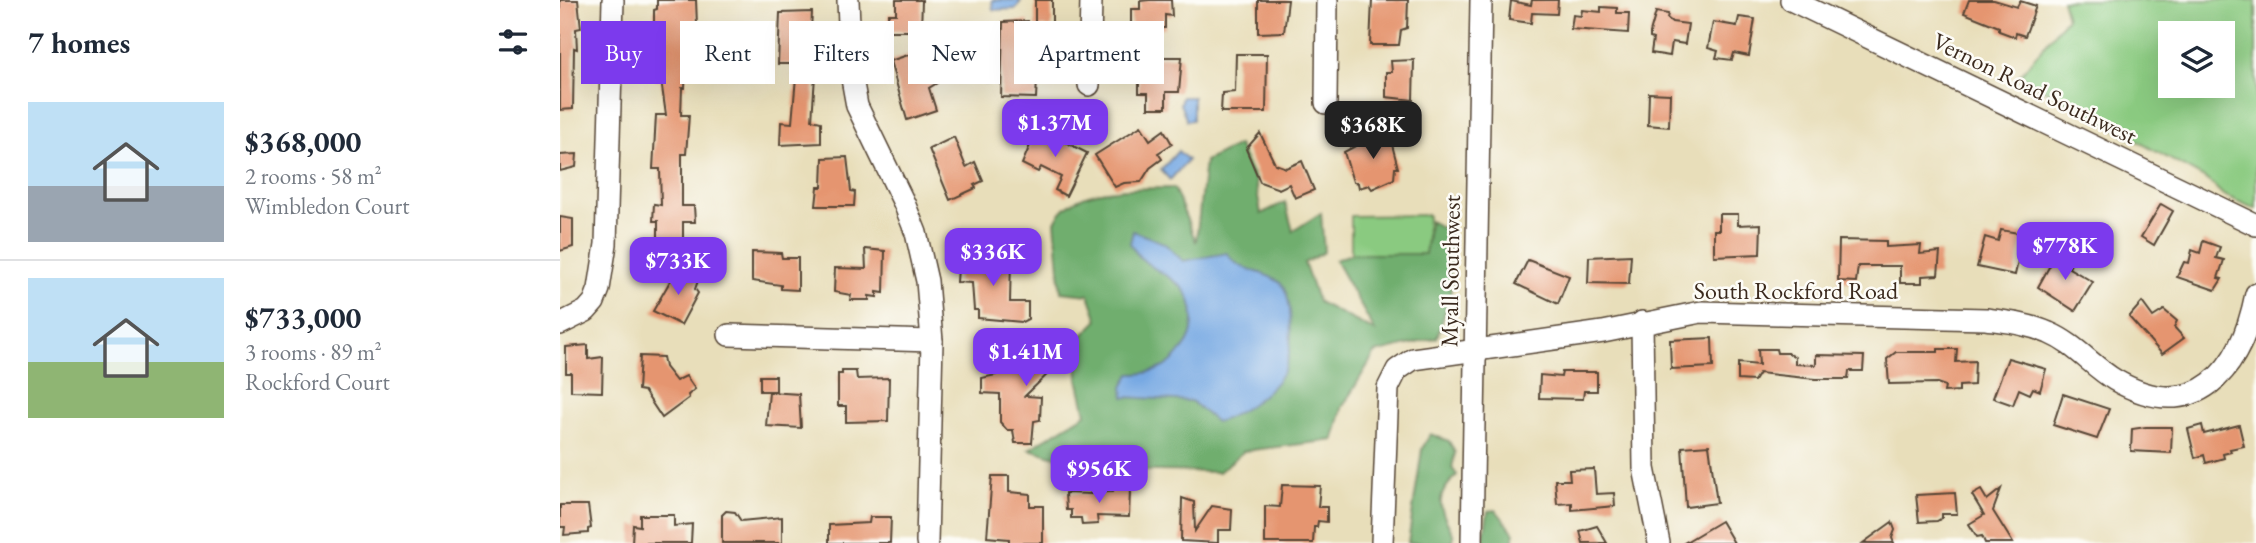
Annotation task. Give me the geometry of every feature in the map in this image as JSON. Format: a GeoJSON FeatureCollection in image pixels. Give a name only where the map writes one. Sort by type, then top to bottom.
{"type":"FeatureCollection","features":[{"type":"Feature","properties":{"kind":"street"},"geometry":{"type":"LineString","coordinates":[[560,324],[586,311],[594,302],[599,289],[606,244],[613,0]]}},
{"type":"Feature","properties":{"kind":"street"},"geometry":{"type":"LineString","coordinates":[[848,0],[851,73],[857,106],[916,233],[926,281],[932,341],[927,543]]}},
{"type":"Feature","properties":{"kind":"street"},"geometry":{"type":"LineString","coordinates":[[1089,86],[1091,0]]}},
{"type":"Feature","properties":{"kind":"street"},"geometry":{"type":"LineString","coordinates":[[1326,103],[1327,0]]}},
{"type":"Feature","properties":{"kind":"street","name":"Myall Southwest"},"geometry":{"type":"LineString","coordinates":[[1472,543],[1481,0]]}},
{"type":"Feature","properties":{"kind":"street","name":"Vernon Road Southwest"},"geometry":{"type":"LineString","coordinates":[[1791,0],[2256,225]]}},
{"type":"Feature","properties":{"kind":"street","name":"South Rockford Road"},"geometry":{"type":"LineString","coordinates":[[1382,543],[1385,403],[1392,378],[1404,363],[1413,359],[1603,332],[1701,312],[1986,319],[2025,325],[2050,333],[2082,352],[2114,379],[2155,397],[2187,395],[2209,385],[2239,351],[2256,294]]}},
{"type":"Feature","properties":{"kind":"street"},"geometry":{"type":"LineString","coordinates":[[1642,322],[1644,468],[1659,543]]}},
{"type":"Feature","properties":{"kind":"street"},"geometry":{"type":"LineString","coordinates":[[729,335],[932,341]]}},
{"type":"Feature","properties":{"kind":"green space"},"geometry":{"type":"Polygon","coordinates":[[[2062,0],[2256,0],[2256,209],[2223,195],[2208,180],[2019,76],[2067,18],[2062,0]]]}},
{"type":"Feature","properties":{"kind":"green space"},"geometry":{"type":"Polygon","coordinates":[[[1238,145],[1255,179],[1261,214],[1285,202],[1293,231],[1321,213],[1324,252],[1304,263],[1318,302],[1375,331],[1335,260],[1351,254],[1425,254],[1430,221],[1449,232],[1451,293],[1437,338],[1375,353],[1342,408],[1334,440],[1244,451],[1219,472],[1098,470],[1029,449],[1086,414],[1078,378],[1076,342],[1098,320],[1089,295],[1061,292],[1055,222],[1064,209],[1091,194],[1125,189],[1174,188],[1196,242],[1205,161],[1238,145]]]}},
{"type":"Feature","properties":{"kind":"green space"},"geometry":{"type":"Polygon","coordinates":[[[1428,215],[1426,254],[1351,254],[1351,216],[1428,215]]]}},
{"type":"Feature","properties":{"kind":"green space"},"geometry":{"type":"Polygon","coordinates":[[[1430,434],[1449,441],[1455,453],[1452,468],[1457,475],[1441,497],[1442,511],[1454,536],[1452,543],[1408,543],[1422,449],[1430,434]]]}},
{"type":"Feature","properties":{"kind":"green space"},"geometry":{"type":"Polygon","coordinates":[[[1496,510],[1514,533],[1514,543],[1483,543],[1488,511],[1496,510]]]}},
{"type":"Feature","properties":{"kind":"water"},"geometry":{"type":"Polygon","coordinates":[[[992,0],[1021,1],[1016,9],[993,10],[992,0]]]}},
{"type":"Feature","properties":{"kind":"water"},"geometry":{"type":"Polygon","coordinates":[[[1182,97],[1193,97],[1193,120],[1187,121],[1180,104],[1182,97]]]}},
{"type":"Feature","properties":{"kind":"water"},"geometry":{"type":"Polygon","coordinates":[[[1178,151],[1188,160],[1170,180],[1161,170],[1178,151]]]}},
{"type":"Feature","properties":{"kind":"water"},"geometry":{"type":"Polygon","coordinates":[[[1133,231],[1164,243],[1183,261],[1227,253],[1244,268],[1272,278],[1284,288],[1291,325],[1286,365],[1282,374],[1266,392],[1236,414],[1216,422],[1191,401],[1124,397],[1123,387],[1130,374],[1159,369],[1176,357],[1189,339],[1193,322],[1191,302],[1185,292],[1177,283],[1138,255],[1130,243],[1133,231]]]}},
{"type":"Feature","properties":{"kind":"building"},"geometry":{"type":"Polygon","coordinates":[[[560,0],[578,0],[581,28],[576,29],[577,49],[574,48],[573,109],[560,110],[560,0]]]}},
{"type":"Feature","properties":{"kind":"building"},"geometry":{"type":"Polygon","coordinates":[[[657,0],[696,0],[697,21],[680,21],[680,84],[685,84],[685,88],[682,88],[681,115],[689,115],[686,154],[682,154],[682,206],[694,206],[695,222],[683,222],[683,247],[658,247],[658,221],[653,221],[654,204],[661,205],[660,169],[653,169],[656,115],[666,115],[662,84],[666,84],[666,21],[654,21],[654,10],[657,9],[657,0]]]}},
{"type":"Feature","properties":{"kind":"building"},"geometry":{"type":"Polygon","coordinates":[[[896,0],[922,0],[921,21],[908,21],[908,31],[894,31],[894,21],[888,21],[888,14],[896,14],[896,0]]]}},
{"type":"Feature","properties":{"kind":"building"},"geometry":{"type":"Polygon","coordinates":[[[1035,0],[1052,0],[1052,21],[1035,21],[1035,0]]]}},
{"type":"Feature","properties":{"kind":"building"},"geometry":{"type":"Polygon","coordinates":[[[1171,0],[1172,16],[1165,15],[1165,28],[1164,21],[1131,21],[1131,9],[1140,9],[1140,1],[1171,0]]]}},
{"type":"Feature","properties":{"kind":"building"},"geometry":{"type":"Polygon","coordinates":[[[1258,0],[1288,0],[1284,32],[1258,33],[1258,0]]]}},
{"type":"Feature","properties":{"kind":"building"},"geometry":{"type":"Polygon","coordinates":[[[1372,0],[1408,0],[1407,28],[1401,30],[1399,45],[1370,45],[1372,0]]]}},
{"type":"Feature","properties":{"kind":"building"},"geometry":{"type":"Polygon","coordinates":[[[1532,0],[1558,0],[1557,14],[1532,13],[1531,23],[1509,20],[1511,1],[1531,5],[1532,0]]]}},
{"type":"Feature","properties":{"kind":"building"},"geometry":{"type":"Polygon","coordinates":[[[1969,0],[1994,0],[2017,7],[2020,1],[2036,6],[2025,36],[2016,33],[2015,37],[1999,31],[1999,27],[1964,13],[1969,0]]]}},
{"type":"Feature","properties":{"kind":"building"},"geometry":{"type":"Polygon","coordinates":[[[1601,7],[1617,8],[1617,13],[1629,13],[1628,33],[1571,29],[1573,15],[1581,16],[1582,10],[1601,12],[1601,7]]]}},
{"type":"Feature","properties":{"kind":"building"},"geometry":{"type":"Polygon","coordinates":[[[812,12],[812,21],[789,21],[789,64],[778,64],[780,13],[812,12]]]}},
{"type":"Feature","properties":{"kind":"building"},"geometry":{"type":"Polygon","coordinates":[[[1656,12],[1668,14],[1667,18],[1672,22],[1688,24],[1685,44],[1672,42],[1670,56],[1651,53],[1653,39],[1650,38],[1650,33],[1656,12]]]}},
{"type":"Feature","properties":{"kind":"building"},"geometry":{"type":"Polygon","coordinates":[[[1739,17],[1755,19],[1749,56],[1734,53],[1732,60],[1716,58],[1718,51],[1708,48],[1713,22],[1737,26],[1739,17]]]}},
{"type":"Feature","properties":{"kind":"building"},"geometry":{"type":"Polygon","coordinates":[[[1003,22],[1014,22],[1014,84],[1037,84],[1036,98],[1001,97],[1003,22]]]}},
{"type":"Feature","properties":{"kind":"building"},"geometry":{"type":"Polygon","coordinates":[[[1236,54],[1267,54],[1266,112],[1221,112],[1222,93],[1235,92],[1236,54]]]}},
{"type":"Feature","properties":{"kind":"building"},"geometry":{"type":"Polygon","coordinates":[[[908,55],[908,84],[935,84],[929,88],[936,110],[907,120],[894,75],[894,60],[908,55]]]}},
{"type":"Feature","properties":{"kind":"building"},"geometry":{"type":"Polygon","coordinates":[[[1164,57],[1182,57],[1179,92],[1166,92],[1166,108],[1148,108],[1148,93],[1139,93],[1139,84],[1164,84],[1164,57]]]}},
{"type":"Feature","properties":{"kind":"building"},"geometry":{"type":"Polygon","coordinates":[[[1414,60],[1413,100],[1386,97],[1386,72],[1392,72],[1391,61],[1414,60]]]}},
{"type":"Feature","properties":{"kind":"building"},"geometry":{"type":"Polygon","coordinates":[[[795,84],[814,84],[812,120],[821,122],[821,143],[780,145],[781,122],[792,123],[795,84]]]}},
{"type":"Feature","properties":{"kind":"building"},"geometry":{"type":"Polygon","coordinates":[[[1649,93],[1670,94],[1669,127],[1648,125],[1649,93]]]}},
{"type":"Feature","properties":{"kind":"building"},"geometry":{"type":"Polygon","coordinates":[[[1141,126],[1150,140],[1164,130],[1172,144],[1158,153],[1162,159],[1150,168],[1141,182],[1124,183],[1115,187],[1095,155],[1141,126]]]}},
{"type":"Feature","properties":{"kind":"building"},"geometry":{"type":"Polygon","coordinates":[[[1388,129],[1398,168],[1395,168],[1394,179],[1372,189],[1369,185],[1359,188],[1358,183],[1353,182],[1344,152],[1388,129]]]}},
{"type":"Feature","properties":{"kind":"building"},"geometry":{"type":"Polygon","coordinates":[[[1036,131],[1049,138],[1051,135],[1087,153],[1066,196],[1055,190],[1061,177],[1041,167],[1038,172],[1022,164],[1036,131]]]}},
{"type":"Feature","properties":{"kind":"building"},"geometry":{"type":"Polygon","coordinates":[[[1260,133],[1275,164],[1286,168],[1302,161],[1314,190],[1295,198],[1289,184],[1279,189],[1260,182],[1246,149],[1260,133]]]}},
{"type":"Feature","properties":{"kind":"building"},"geometry":{"type":"Polygon","coordinates":[[[954,137],[966,167],[975,162],[983,181],[974,185],[976,188],[950,200],[929,149],[954,137]]]}},
{"type":"Feature","properties":{"kind":"building"},"geometry":{"type":"Polygon","coordinates":[[[577,154],[576,167],[560,171],[560,155],[577,154]]]}},
{"type":"Feature","properties":{"kind":"building"},"geometry":{"type":"Polygon","coordinates":[[[847,157],[851,191],[855,192],[854,206],[816,206],[818,187],[822,187],[823,158],[847,157]]]}},
{"type":"Feature","properties":{"kind":"building"},"geometry":{"type":"Polygon","coordinates":[[[2161,204],[2173,211],[2154,245],[2141,237],[2161,204]]]}},
{"type":"Feature","properties":{"kind":"building"},"geometry":{"type":"Polygon","coordinates":[[[1719,214],[1738,214],[1738,225],[1761,224],[1760,254],[1714,256],[1714,230],[1719,230],[1719,214]]]}},
{"type":"Feature","properties":{"kind":"building"},"geometry":{"type":"Polygon","coordinates":[[[560,217],[573,219],[573,247],[560,251],[560,217]]]}},
{"type":"Feature","properties":{"kind":"building"},"geometry":{"type":"Polygon","coordinates":[[[2001,230],[2024,234],[2015,275],[1977,267],[1985,237],[1998,241],[2001,230]]]}},
{"type":"Feature","properties":{"kind":"building"},"geometry":{"type":"Polygon","coordinates":[[[1839,240],[1886,241],[1886,247],[1921,245],[1920,254],[1940,252],[1938,275],[1922,276],[1922,283],[1900,283],[1900,266],[1858,266],[1856,282],[1838,281],[1839,240]]]}},
{"type":"Feature","properties":{"kind":"building"},"geometry":{"type":"Polygon","coordinates":[[[2203,241],[2220,247],[2216,258],[2224,260],[2218,278],[2222,279],[2215,290],[2177,277],[2184,262],[2189,263],[2192,250],[2200,253],[2203,241]]]}},
{"type":"Feature","properties":{"kind":"building"},"geometry":{"type":"Polygon","coordinates":[[[865,249],[885,251],[884,293],[877,292],[877,297],[869,296],[869,300],[850,300],[851,295],[834,292],[835,268],[866,269],[865,249]]]}},
{"type":"Feature","properties":{"kind":"building"},"geometry":{"type":"Polygon","coordinates":[[[2059,249],[2074,257],[2069,268],[2093,282],[2075,311],[2038,287],[2059,249]]]}},
{"type":"Feature","properties":{"kind":"building"},"geometry":{"type":"Polygon","coordinates":[[[752,252],[781,253],[782,258],[798,258],[798,290],[781,289],[781,285],[752,281],[752,252]]]}},
{"type":"Feature","properties":{"kind":"building"},"geometry":{"type":"Polygon","coordinates":[[[980,252],[1011,258],[1010,302],[1028,302],[1028,319],[1022,322],[978,318],[978,310],[974,310],[972,283],[957,282],[958,268],[970,267],[969,258],[978,257],[980,252]]]}},
{"type":"Feature","properties":{"kind":"building"},"geometry":{"type":"Polygon","coordinates":[[[1631,255],[1629,284],[1588,283],[1589,257],[1631,255]]]}},
{"type":"Feature","properties":{"kind":"building"},"geometry":{"type":"Polygon","coordinates":[[[1528,260],[1569,276],[1558,304],[1516,284],[1528,260]]]}},
{"type":"Feature","properties":{"kind":"building"},"geometry":{"type":"Polygon","coordinates":[[[677,269],[699,278],[695,289],[698,293],[681,325],[653,311],[677,269]]]}},
{"type":"Feature","properties":{"kind":"building"},"geometry":{"type":"Polygon","coordinates":[[[2142,302],[2153,317],[2164,310],[2177,321],[2174,327],[2184,338],[2162,354],[2129,317],[2142,302]]]}},
{"type":"Feature","properties":{"kind":"building"},"geometry":{"type":"Polygon","coordinates":[[[1712,338],[1713,367],[1671,369],[1670,340],[1712,338]]]}},
{"type":"Feature","properties":{"kind":"building"},"geometry":{"type":"Polygon","coordinates":[[[588,345],[588,359],[603,357],[602,392],[571,391],[571,373],[566,373],[566,347],[588,345]]]}},
{"type":"Feature","properties":{"kind":"building"},"geometry":{"type":"Polygon","coordinates":[[[1037,345],[1077,345],[1077,365],[1056,366],[1025,396],[1041,397],[1040,420],[1034,421],[1032,443],[1015,443],[1013,430],[1007,430],[1000,422],[1000,394],[982,393],[982,378],[996,375],[997,367],[1035,364],[1037,345]]]}},
{"type":"Feature","properties":{"kind":"building"},"geometry":{"type":"Polygon","coordinates":[[[1758,349],[1776,349],[1777,353],[1788,353],[1795,357],[1795,364],[1816,365],[1816,355],[1864,356],[1863,371],[1849,371],[1848,379],[1815,379],[1759,373],[1754,381],[1738,380],[1738,363],[1759,365],[1758,349]]]}},
{"type":"Feature","properties":{"kind":"building"},"geometry":{"type":"Polygon","coordinates":[[[1938,349],[1957,349],[1956,362],[1975,361],[1974,385],[1959,386],[1959,391],[1944,392],[1945,386],[1937,383],[1889,384],[1887,359],[1896,352],[1938,352],[1938,349]]]}},
{"type":"Feature","properties":{"kind":"building"},"geometry":{"type":"Polygon","coordinates":[[[640,356],[663,357],[665,367],[676,381],[686,376],[695,389],[688,395],[689,398],[662,418],[644,391],[638,390],[640,356]]]}},
{"type":"Feature","properties":{"kind":"building"},"geometry":{"type":"Polygon","coordinates":[[[2008,358],[2046,369],[2040,391],[2033,388],[2030,394],[2019,389],[2013,405],[1993,398],[2008,358]]]}},
{"type":"Feature","properties":{"kind":"building"},"geometry":{"type":"Polygon","coordinates":[[[842,371],[856,371],[857,379],[889,378],[888,421],[846,422],[846,406],[838,406],[838,374],[842,374],[842,371]]]}},
{"type":"Feature","properties":{"kind":"building"},"geometry":{"type":"Polygon","coordinates":[[[1562,372],[1597,372],[1597,391],[1584,391],[1583,399],[1539,398],[1540,375],[1561,377],[1562,372]]]}},
{"type":"Feature","properties":{"kind":"building"},"geometry":{"type":"Polygon","coordinates":[[[760,376],[776,376],[776,391],[760,391],[760,376]]]}},
{"type":"Feature","properties":{"kind":"building"},"geometry":{"type":"Polygon","coordinates":[[[769,392],[799,394],[801,428],[766,426],[769,392]]]}},
{"type":"Feature","properties":{"kind":"building"},"geometry":{"type":"Polygon","coordinates":[[[2063,394],[2109,409],[2097,439],[2053,425],[2063,394]]]}},
{"type":"Feature","properties":{"kind":"building"},"geometry":{"type":"Polygon","coordinates":[[[2202,425],[2204,434],[2239,425],[2244,446],[2230,449],[2231,452],[2223,454],[2224,458],[2206,463],[2204,455],[2195,458],[2188,429],[2202,425]]]}},
{"type":"Feature","properties":{"kind":"building"},"geometry":{"type":"Polygon","coordinates":[[[2172,427],[2171,453],[2131,451],[2132,429],[2172,427]]]}},
{"type":"Feature","properties":{"kind":"building"},"geometry":{"type":"Polygon","coordinates":[[[1709,445],[1717,503],[1686,507],[1682,447],[1709,445]]]}},
{"type":"Feature","properties":{"kind":"building"},"geometry":{"type":"Polygon","coordinates":[[[1594,469],[1596,494],[1614,493],[1615,506],[1572,510],[1572,503],[1557,504],[1555,480],[1570,480],[1569,470],[1594,469]]]}},
{"type":"Feature","properties":{"kind":"building"},"geometry":{"type":"Polygon","coordinates":[[[992,476],[1009,476],[1009,492],[1030,494],[1030,506],[1043,506],[1043,543],[1009,543],[1009,539],[987,537],[992,476]]]}},
{"type":"Feature","properties":{"kind":"building"},"geometry":{"type":"Polygon","coordinates":[[[1282,485],[1320,486],[1318,507],[1327,507],[1327,522],[1318,521],[1317,527],[1314,527],[1313,543],[1265,543],[1265,506],[1280,507],[1282,485]]]}},
{"type":"Feature","properties":{"kind":"building"},"geometry":{"type":"Polygon","coordinates":[[[1114,488],[1130,489],[1129,517],[1097,516],[1098,524],[1082,525],[1081,518],[1071,518],[1071,510],[1066,510],[1065,493],[1091,494],[1091,490],[1113,492],[1114,488]]]}},
{"type":"Feature","properties":{"kind":"building"},"geometry":{"type":"Polygon","coordinates":[[[2001,489],[1993,511],[2013,543],[1985,543],[1982,536],[1977,537],[1969,524],[1984,515],[1972,495],[1981,490],[1987,500],[2001,489]]]}},
{"type":"Feature","properties":{"kind":"building"},"geometry":{"type":"Polygon","coordinates":[[[1955,493],[1957,514],[1942,514],[1942,518],[1937,521],[1919,522],[1916,495],[1955,493]]]}},
{"type":"Feature","properties":{"kind":"building"},"geometry":{"type":"Polygon","coordinates":[[[1182,498],[1194,502],[1195,531],[1212,506],[1232,509],[1231,530],[1218,530],[1218,543],[1181,541],[1182,498]]]}},
{"type":"Feature","properties":{"kind":"building"},"geometry":{"type":"Polygon","coordinates":[[[560,505],[588,505],[591,528],[588,533],[564,535],[565,527],[560,527],[560,505]]]}},
{"type":"Feature","properties":{"kind":"building"},"geometry":{"type":"Polygon","coordinates":[[[726,511],[735,512],[741,521],[782,517],[782,543],[722,543],[722,515],[726,511]]]}},
{"type":"Feature","properties":{"kind":"building"},"geometry":{"type":"Polygon","coordinates":[[[640,515],[674,515],[674,526],[692,524],[691,543],[632,543],[633,525],[640,526],[640,515]]]}},
{"type":"Feature","properties":{"kind":"building"},"geometry":{"type":"Polygon","coordinates":[[[870,517],[891,517],[890,543],[829,543],[829,525],[869,523],[870,517]]]}},
{"type":"Feature","properties":{"kind":"building"},"geometry":{"type":"Polygon","coordinates":[[[1721,521],[1734,543],[1684,543],[1721,521]]]}},
{"type":"Feature","properties":{"kind":"building"},"geometry":{"type":"Polygon","coordinates":[[[1892,522],[1895,530],[1892,538],[1894,543],[1863,543],[1892,522]]]}},
{"type":"Feature","properties":{"kind":"building"},"geometry":{"type":"Polygon","coordinates":[[[1597,526],[1607,543],[1583,543],[1580,531],[1597,526]]]}}]}
